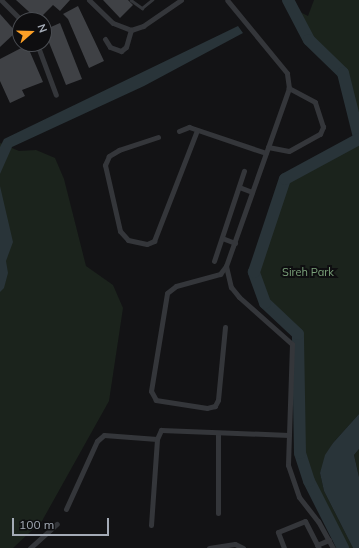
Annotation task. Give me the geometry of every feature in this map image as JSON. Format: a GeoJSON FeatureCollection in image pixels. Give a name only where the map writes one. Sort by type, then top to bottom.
{"type":"FeatureCollection","features":[{"type":"Feature","properties":{"kind":"street"},"geometry":{"type":"LineString","coordinates":[[1,0],[13,12]]}},
{"type":"Feature","properties":{"kind":"street"},"geometry":{"type":"LineString","coordinates":[[89,0],[113,24],[131,30],[143,26],[181,0]]}},
{"type":"Feature","properties":{"kind":"street"},"geometry":{"type":"LineString","coordinates":[[225,327],[218,400],[215,406],[207,408],[156,400],[151,391],[167,293],[176,286],[209,279],[220,274],[226,266],[289,88],[287,73],[227,0]]}},
{"type":"Feature","properties":{"kind":"street"},"geometry":{"type":"LineString","coordinates":[[105,38],[110,47],[121,51],[126,47],[131,30]]}},
{"type":"Feature","properties":{"kind":"street"},"geometry":{"type":"LineString","coordinates":[[40,52],[56,95]]}},
{"type":"Feature","properties":{"kind":"street"},"geometry":{"type":"LineString","coordinates":[[268,147],[289,150],[320,134],[323,127],[315,102],[289,88]]}},
{"type":"Feature","properties":{"kind":"street"},"geometry":{"type":"LineString","coordinates":[[179,131],[189,127],[266,153]]}},
{"type":"Feature","properties":{"kind":"street"},"geometry":{"type":"LineString","coordinates":[[158,137],[119,150],[109,156],[105,165],[120,231],[128,240],[147,244],[154,240],[197,130]]}},
{"type":"Feature","properties":{"kind":"street"},"geometry":{"type":"LineString","coordinates":[[214,261],[244,171]]}},
{"type":"Feature","properties":{"kind":"street"},"geometry":{"type":"LineString","coordinates":[[239,187],[252,192]]}},
{"type":"Feature","properties":{"kind":"street"},"geometry":{"type":"LineString","coordinates":[[222,238],[235,243]]}},
{"type":"Feature","properties":{"kind":"street"},"geometry":{"type":"LineString","coordinates":[[226,266],[231,287],[239,297],[292,344],[288,465],[294,487],[333,548]]}},
{"type":"Feature","properties":{"kind":"street"},"geometry":{"type":"LineString","coordinates":[[151,525],[157,439],[161,430],[289,435]]}},
{"type":"Feature","properties":{"kind":"street"},"geometry":{"type":"LineString","coordinates":[[218,432],[218,513]]}},
{"type":"Feature","properties":{"kind":"street"},"geometry":{"type":"LineString","coordinates":[[66,509],[97,441],[104,435],[157,439]]}},
{"type":"Feature","properties":{"kind":"street"},"geometry":{"type":"LineString","coordinates":[[284,548],[278,532],[305,521],[318,546],[329,540]]}},
{"type":"Feature","properties":{"kind":"street"},"geometry":{"type":"LineString","coordinates":[[30,548],[57,524]]}},
{"type":"Feature","properties":{"kind":"street"},"geometry":{"type":"LineString","coordinates":[[211,548],[235,544],[243,548]]}},
{"type":"Feature","properties":{"kind":"lane"},"geometry":{"type":"LineString","coordinates":[[131,0],[142,8],[152,0]]}},
{"type":"Feature","properties":{"kind":"green space"},"geometry":{"type":"Polygon","coordinates":[[[314,0],[359,0],[359,137],[343,73],[309,40],[292,8],[308,16],[314,0]]]}},
{"type":"Feature","properties":{"kind":"green space","name":"Sireh Park"},"geometry":{"type":"Polygon","coordinates":[[[359,139],[359,414],[333,443],[320,473],[324,491],[353,548],[343,548],[309,481],[300,453],[298,334],[265,303],[254,272],[285,179],[359,139]]]}},
{"type":"Feature","properties":{"kind":"green space"},"geometry":{"type":"Polygon","coordinates":[[[0,143],[19,151],[36,150],[55,158],[64,179],[86,266],[113,285],[123,308],[109,401],[42,521],[13,548],[0,548],[0,143]]]}},
{"type":"Feature","properties":{"kind":"green space"},"geometry":{"type":"Polygon","coordinates":[[[359,449],[359,477],[354,455],[359,449]]]}},
{"type":"Feature","properties":{"kind":"shaded area"},"geometry":{"type":"Polygon","coordinates":[[[238,26],[243,33],[144,86],[12,147],[0,174],[0,147],[4,139],[238,26]]]}},
{"type":"Feature","properties":{"kind":"shaded area"},"geometry":{"type":"Polygon","coordinates":[[[0,186],[13,242],[6,261],[8,273],[4,288],[0,292],[0,186]]]}},
{"type":"Feature","properties":{"kind":"shaded area"},"geometry":{"type":"Polygon","coordinates":[[[359,414],[359,449],[354,455],[359,477],[359,548],[353,548],[324,491],[320,473],[325,455],[333,443],[359,414]]]}},
{"type":"Feature","properties":{"kind":"building"},"geometry":{"type":"Polygon","coordinates":[[[16,0],[70,0],[60,11],[53,5],[46,12],[29,12],[16,0]]]}},
{"type":"Feature","properties":{"kind":"building"},"geometry":{"type":"Polygon","coordinates":[[[103,0],[128,0],[133,5],[120,18],[103,0]]]}},
{"type":"Feature","properties":{"kind":"building"},"geometry":{"type":"Polygon","coordinates":[[[78,6],[104,61],[89,68],[68,19],[63,14],[78,6]]]}},
{"type":"Feature","properties":{"kind":"building"},"geometry":{"type":"Polygon","coordinates":[[[0,14],[12,28],[12,36],[0,47],[0,14]]]}},
{"type":"Feature","properties":{"kind":"building"},"geometry":{"type":"Polygon","coordinates":[[[60,23],[82,79],[66,85],[52,50],[52,26],[60,23]]]}},
{"type":"Feature","properties":{"kind":"building"},"geometry":{"type":"Polygon","coordinates":[[[14,52],[30,52],[43,82],[22,90],[25,96],[10,103],[0,81],[0,59],[14,52]]]}},
{"type":"Feature","properties":{"kind":"waterway"},"geometry":{"type":"LineString","coordinates":[[288,0],[309,40],[343,73],[359,137]]}},
{"type":"Feature","properties":{"kind":"waterway"},"geometry":{"type":"LineString","coordinates":[[343,548],[309,481],[300,453],[298,334],[265,303],[254,272],[285,179],[359,139]]}}]}
